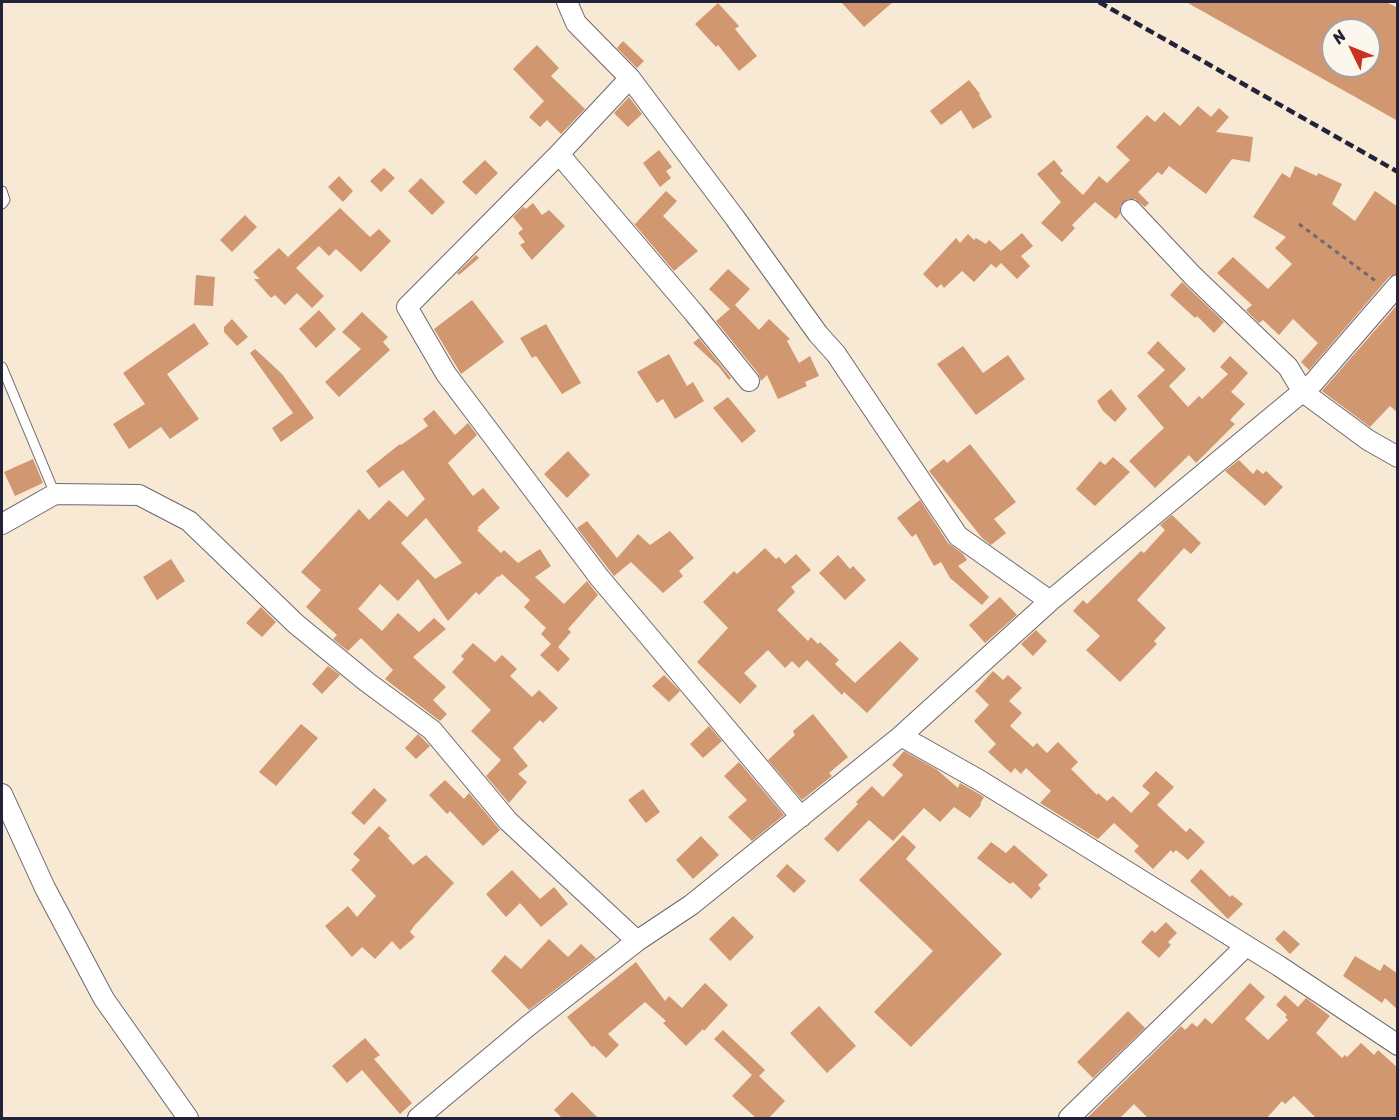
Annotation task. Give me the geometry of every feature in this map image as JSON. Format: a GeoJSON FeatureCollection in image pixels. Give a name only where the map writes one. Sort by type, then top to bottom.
{"type":"FeatureCollection","features":[{"type":"Feature","properties":{"kind":"street"},"geometry":{"type":"LineString","coordinates":[[567,2],[576,23],[630,78],[818,334],[836,354],[958,536],[1050,601]]}},
{"type":"Feature","properties":{"kind":"street"},"geometry":{"type":"LineString","coordinates":[[630,78],[559,154],[407,307],[446,374],[599,577],[801,817]]}},
{"type":"Feature","properties":{"kind":"street"},"geometry":{"type":"LineString","coordinates":[[559,154],[694,313],[748,381]]}},
{"type":"Feature","properties":{"kind":"street"},"geometry":{"type":"LineString","coordinates":[[1131,210],[1193,276],[1288,368],[1303,392],[1368,440],[1398,457]]}},
{"type":"Feature","properties":{"kind":"street"},"geometry":{"type":"LineString","coordinates":[[418,1119],[528,1026],[637,941],[691,905],[901,736],[1050,601],[1303,392],[1394,288]]}},
{"type":"Feature","properties":{"kind":"street"},"geometry":{"type":"LineString","coordinates":[[2,524],[55,494],[139,495],[189,521],[296,624],[367,682],[432,730],[508,821],[637,941]]}},
{"type":"Feature","properties":{"kind":"street"},"geometry":{"type":"LineString","coordinates":[[901,736],[979,780],[1246,946],[1398,1044]]}},
{"type":"Feature","properties":{"kind":"street"},"geometry":{"type":"LineString","coordinates":[[2,794],[45,888],[104,999],[189,1119]]}},
{"type":"Feature","properties":{"kind":"street"},"geometry":{"type":"LineString","coordinates":[[1069,1119],[1246,946]]}},
{"type":"Feature","properties":{"kind":"lane"},"geometry":{"type":"LineString","coordinates":[[2,191],[5,200],[2,204]]}},
{"type":"Feature","properties":{"kind":"lane"},"geometry":{"type":"LineString","coordinates":[[2,367],[55,494]]}},
{"type":"Feature","properties":{"kind":"path"},"geometry":{"type":"LineString","coordinates":[[1299,224],[1394,288]]}},
{"type":"Feature","properties":{"kind":"building"},"geometry":{"type":"Polygon","coordinates":[[[841,2],[893,2],[864,27],[841,2]]]}},
{"type":"Feature","properties":{"kind":"building"},"geometry":{"type":"Polygon","coordinates":[[[1186,2],[1386,2],[1398,8],[1398,121],[1321,78],[1381,78],[1381,18],[1321,18],[1321,78],[1186,2]]]}},
{"type":"Feature","properties":{"kind":"building"},"geometry":{"type":"Polygon","coordinates":[[[718,3],[739,26],[735,29],[757,56],[739,71],[718,45],[716,47],[695,24],[718,3]]]}},
{"type":"Feature","properties":{"kind":"building"},"geometry":{"type":"Polygon","coordinates":[[[623,41],[644,61],[637,68],[617,48],[623,41]]]}},
{"type":"Feature","properties":{"kind":"building"},"geometry":{"type":"Polygon","coordinates":[[[537,45],[559,68],[551,76],[585,109],[561,134],[547,120],[540,127],[529,117],[544,101],[513,69],[537,45]]]}},
{"type":"Feature","properties":{"kind":"building"},"geometry":{"type":"Polygon","coordinates":[[[969,80],[980,94],[992,117],[973,129],[961,110],[941,125],[930,111],[969,80]]]}},
{"type":"Feature","properties":{"kind":"building"},"geometry":{"type":"Polygon","coordinates":[[[629,97],[642,114],[628,127],[614,113],[629,97]]]}},
{"type":"Feature","properties":{"kind":"building"},"geometry":{"type":"Polygon","coordinates":[[[1198,106],[1211,117],[1219,108],[1229,117],[1216,132],[1253,137],[1250,162],[1232,159],[1206,194],[1169,166],[1162,175],[1158,172],[1138,192],[1149,203],[1145,207],[1135,199],[1128,199],[1120,206],[1120,214],[1116,219],[1095,202],[1072,225],[1075,228],[1062,242],[1041,223],[1061,202],[1037,174],[1054,160],[1063,171],[1060,173],[1083,195],[1099,176],[1107,183],[1130,160],[1116,147],[1147,115],[1155,122],[1164,112],[1180,126],[1198,106]]]}},
{"type":"Feature","properties":{"kind":"building"},"geometry":{"type":"Polygon","coordinates":[[[659,150],[672,167],[666,171],[671,178],[660,187],[643,163],[659,150]]]}},
{"type":"Feature","properties":{"kind":"building"},"geometry":{"type":"Polygon","coordinates":[[[485,160],[498,173],[476,195],[462,182],[485,160]]]}},
{"type":"Feature","properties":{"kind":"building"},"geometry":{"type":"Polygon","coordinates":[[[1295,166],[1342,184],[1332,204],[1355,221],[1375,191],[1398,207],[1398,273],[1389,277],[1309,370],[1301,362],[1318,343],[1293,319],[1279,335],[1263,320],[1259,323],[1246,310],[1252,305],[1217,273],[1233,257],[1268,289],[1292,264],[1275,248],[1286,237],[1253,217],[1282,173],[1290,178],[1295,166]]]}},
{"type":"Feature","properties":{"kind":"building"},"geometry":{"type":"Polygon","coordinates":[[[384,168],[395,178],[381,192],[370,181],[384,168]]]}},
{"type":"Feature","properties":{"kind":"building"},"geometry":{"type":"Polygon","coordinates":[[[339,176],[353,191],[343,202],[328,187],[339,176]]]}},
{"type":"Feature","properties":{"kind":"building"},"geometry":{"type":"Polygon","coordinates":[[[421,178],[445,202],[432,215],[408,191],[421,178]]]}},
{"type":"Feature","properties":{"kind":"building"},"geometry":{"type":"Polygon","coordinates":[[[666,191],[677,201],[663,216],[698,251],[674,271],[630,219],[635,224],[666,191]]]}},
{"type":"Feature","properties":{"kind":"building"},"geometry":{"type":"Polygon","coordinates":[[[533,203],[542,215],[549,210],[565,226],[532,260],[520,245],[525,242],[518,233],[523,229],[513,217],[523,207],[526,209],[533,203]]]}},
{"type":"Feature","properties":{"kind":"building"},"geometry":{"type":"Polygon","coordinates":[[[340,208],[370,237],[379,229],[391,241],[361,272],[336,249],[329,256],[319,246],[296,268],[324,296],[312,308],[297,293],[285,305],[275,295],[271,298],[254,279],[260,279],[253,272],[279,248],[288,257],[340,208]]]}},
{"type":"Feature","properties":{"kind":"building"},"geometry":{"type":"Polygon","coordinates":[[[245,215],[257,227],[232,252],[220,240],[245,215]]]}},
{"type":"Feature","properties":{"kind":"building"},"geometry":{"type":"Polygon","coordinates":[[[1022,233],[1033,246],[1021,256],[1030,266],[1017,279],[1001,263],[996,268],[991,264],[974,282],[962,271],[944,288],[941,284],[937,288],[923,274],[956,238],[960,243],[968,234],[974,240],[976,238],[986,244],[989,240],[1001,251],[1022,233]]]}},
{"type":"Feature","properties":{"kind":"building"},"geometry":{"type":"Polygon","coordinates":[[[476,255],[479,258],[459,275],[457,273],[476,255]]]}},
{"type":"Feature","properties":{"kind":"building"},"geometry":{"type":"Polygon","coordinates":[[[728,269],[750,289],[735,305],[759,330],[769,319],[790,339],[787,341],[799,363],[810,356],[819,376],[805,382],[807,386],[778,399],[767,375],[761,381],[758,373],[716,321],[730,309],[709,289],[728,269]]]}},
{"type":"Feature","properties":{"kind":"building"},"geometry":{"type":"Polygon","coordinates":[[[196,275],[215,277],[213,306],[194,305],[196,275]]]}},
{"type":"Feature","properties":{"kind":"building"},"geometry":{"type":"Polygon","coordinates":[[[1182,282],[1224,322],[1214,333],[1170,295],[1182,282]]]}},
{"type":"Feature","properties":{"kind":"building"},"geometry":{"type":"Polygon","coordinates":[[[472,300],[504,342],[461,374],[434,329],[472,300]]]}},
{"type":"Feature","properties":{"kind":"building"},"geometry":{"type":"Polygon","coordinates":[[[1398,304],[1398,413],[1390,406],[1370,427],[1322,391],[1398,304]]]}},
{"type":"Feature","properties":{"kind":"building"},"geometry":{"type":"Polygon","coordinates":[[[319,310],[336,329],[316,348],[299,329],[319,310]]]}},
{"type":"Feature","properties":{"kind":"building"},"geometry":{"type":"Polygon","coordinates":[[[362,312],[388,337],[383,342],[390,350],[339,397],[325,382],[361,349],[342,332],[362,312]]]}},
{"type":"Feature","properties":{"kind":"building"},"geometry":{"type":"Polygon","coordinates":[[[232,319],[248,337],[237,346],[224,332],[224,327],[232,319]]]}},
{"type":"Feature","properties":{"kind":"building"},"geometry":{"type":"Polygon","coordinates":[[[194,323],[209,344],[167,374],[199,419],[170,439],[161,427],[129,449],[113,424],[145,404],[123,373],[194,323]]]}},
{"type":"Feature","properties":{"kind":"building"},"geometry":{"type":"Polygon","coordinates":[[[546,324],[581,383],[562,394],[536,356],[532,358],[520,338],[546,324]]]}},
{"type":"Feature","properties":{"kind":"building"},"geometry":{"type":"Polygon","coordinates":[[[699,338],[731,378],[729,380],[719,367],[693,343],[699,338]]]}},
{"type":"Feature","properties":{"kind":"building"},"geometry":{"type":"Polygon","coordinates":[[[1158,341],[1186,369],[1169,386],[1188,407],[1199,396],[1202,399],[1228,374],[1220,367],[1230,356],[1248,373],[1231,392],[1245,404],[1230,420],[1235,424],[1196,463],[1189,455],[1155,488],[1129,461],[1164,428],[1137,396],[1165,370],[1147,353],[1158,341]]]}},
{"type":"Feature","properties":{"kind":"building"},"geometry":{"type":"Polygon","coordinates":[[[963,346],[983,373],[1008,355],[1025,379],[976,415],[937,364],[963,346]]]}},
{"type":"Feature","properties":{"kind":"building"},"geometry":{"type":"Polygon","coordinates":[[[255,349],[282,374],[314,418],[281,442],[272,428],[293,413],[250,353],[255,349]]]}},
{"type":"Feature","properties":{"kind":"building"},"geometry":{"type":"Polygon","coordinates":[[[669,354],[687,386],[693,382],[704,401],[675,419],[663,399],[657,403],[637,372],[669,354]]]}},
{"type":"Feature","properties":{"kind":"building"},"geometry":{"type":"Polygon","coordinates":[[[1111,389],[1127,409],[1115,422],[1103,411],[1097,401],[1111,389]]]}},
{"type":"Feature","properties":{"kind":"building"},"geometry":{"type":"Polygon","coordinates":[[[728,397],[756,431],[742,443],[713,408],[728,397]]]}},
{"type":"Feature","properties":{"kind":"building"},"geometry":{"type":"Polygon","coordinates":[[[434,410],[455,435],[468,423],[477,435],[448,463],[473,496],[483,488],[500,508],[477,530],[501,553],[504,550],[518,563],[540,549],[551,566],[535,577],[564,604],[587,581],[598,595],[568,629],[571,632],[558,647],[570,659],[558,672],[540,655],[551,644],[541,634],[546,628],[524,607],[530,600],[502,574],[479,595],[476,592],[448,621],[418,579],[398,601],[380,584],[358,609],[382,631],[398,613],[419,632],[434,618],[446,629],[413,657],[446,687],[433,700],[447,714],[440,721],[385,679],[393,670],[361,638],[348,651],[333,639],[337,635],[306,607],[321,590],[301,572],[359,509],[369,520],[389,500],[407,517],[425,499],[403,470],[379,488],[366,471],[400,444],[428,426],[423,419],[434,410]],[[426,518],[401,543],[435,579],[462,563],[426,518]]]}},
{"type":"Feature","properties":{"kind":"building"},"geometry":{"type":"Polygon","coordinates":[[[970,444],[1016,502],[994,519],[1006,533],[991,545],[982,538],[929,471],[944,459],[947,463],[970,444]]]}},
{"type":"Feature","properties":{"kind":"building"},"geometry":{"type":"Polygon","coordinates":[[[568,451],[590,475],[567,498],[544,474],[568,451]]]}},
{"type":"Feature","properties":{"kind":"building"},"geometry":{"type":"Polygon","coordinates":[[[1113,457],[1130,472],[1095,506],[1076,489],[1100,461],[1105,465],[1113,457]]]}},
{"type":"Feature","properties":{"kind":"building"},"geometry":{"type":"Polygon","coordinates":[[[33,459],[43,483],[15,496],[4,472],[33,459]]]}},
{"type":"Feature","properties":{"kind":"building"},"geometry":{"type":"Polygon","coordinates":[[[1239,460],[1253,474],[1257,469],[1263,474],[1266,471],[1283,487],[1265,506],[1225,471],[1239,460]]]}},
{"type":"Feature","properties":{"kind":"building"},"geometry":{"type":"Polygon","coordinates":[[[920,500],[948,543],[963,554],[967,560],[958,566],[989,597],[982,605],[950,578],[941,562],[934,566],[916,534],[912,537],[897,518],[920,500]]]}},
{"type":"Feature","properties":{"kind":"building"},"geometry":{"type":"Polygon","coordinates":[[[1172,515],[1201,543],[1191,554],[1184,548],[1137,600],[1166,628],[1154,641],[1157,644],[1120,682],[1086,650],[1100,636],[1073,611],[1083,600],[1087,604],[1141,551],[1144,553],[1165,530],[1160,525],[1172,515]]]}},
{"type":"Feature","properties":{"kind":"building"},"geometry":{"type":"Polygon","coordinates":[[[587,521],[617,558],[638,534],[650,545],[670,531],[694,558],[679,571],[683,576],[663,593],[631,562],[614,576],[577,528],[587,521]]]}},
{"type":"Feature","properties":{"kind":"building"},"geometry":{"type":"Polygon","coordinates":[[[765,548],[785,564],[796,554],[811,570],[791,587],[795,592],[777,610],[808,641],[811,637],[818,644],[820,642],[839,660],[835,664],[855,683],[900,641],[919,659],[867,713],[844,692],[842,695],[807,660],[799,668],[792,661],[785,668],[768,650],[744,673],[757,686],[740,704],[697,662],[728,628],[703,602],[734,571],[737,574],[765,548]]]}},
{"type":"Feature","properties":{"kind":"building"},"geometry":{"type":"Polygon","coordinates":[[[838,555],[850,569],[853,566],[866,580],[845,600],[819,573],[838,555]]]}},
{"type":"Feature","properties":{"kind":"building"},"geometry":{"type":"Polygon","coordinates":[[[171,559],[185,581],[157,600],[143,577],[171,559]]]}},
{"type":"Feature","properties":{"kind":"building"},"geometry":{"type":"Polygon","coordinates":[[[1000,597],[1017,615],[985,643],[969,625],[1000,597]]]}},
{"type":"Feature","properties":{"kind":"building"},"geometry":{"type":"Polygon","coordinates":[[[261,607],[276,622],[262,637],[246,623],[261,607]]]}},
{"type":"Feature","properties":{"kind":"building"},"geometry":{"type":"Polygon","coordinates":[[[1036,630],[1047,641],[1033,656],[1021,644],[1036,630]]]}},
{"type":"Feature","properties":{"kind":"building"},"geometry":{"type":"Polygon","coordinates":[[[473,643],[495,662],[502,655],[517,669],[510,676],[532,697],[539,690],[558,708],[543,723],[540,720],[513,748],[528,766],[518,774],[527,782],[509,803],[486,776],[501,760],[471,731],[491,710],[452,672],[464,659],[461,656],[473,643]]]}},
{"type":"Feature","properties":{"kind":"building"},"geometry":{"type":"Polygon","coordinates":[[[328,666],[340,675],[322,694],[312,684],[328,666]]]}},
{"type":"Feature","properties":{"kind":"building"},"geometry":{"type":"Polygon","coordinates":[[[993,671],[1003,680],[1008,675],[1022,688],[1009,701],[1022,713],[1010,726],[1033,747],[1037,743],[1047,753],[1058,742],[1078,762],[1071,769],[1097,795],[1098,793],[1107,801],[1113,796],[1131,813],[1150,793],[1142,786],[1156,771],[1174,787],[1157,805],[1186,832],[1190,828],[1205,842],[1188,860],[1176,850],[1173,853],[1171,850],[1153,869],[1134,851],[1139,846],[1114,823],[1098,839],[1040,803],[1051,791],[1026,768],[1021,774],[1015,768],[1011,773],[988,752],[996,744],[974,721],[989,705],[975,691],[993,671]]]}},
{"type":"Feature","properties":{"kind":"building"},"geometry":{"type":"Polygon","coordinates":[[[664,675],[680,691],[669,702],[652,686],[664,675]]]}},
{"type":"Feature","properties":{"kind":"building"},"geometry":{"type":"Polygon","coordinates":[[[813,714],[848,757],[829,773],[832,776],[802,800],[768,760],[795,735],[793,731],[813,714]]]}},
{"type":"Feature","properties":{"kind":"building"},"geometry":{"type":"Polygon","coordinates":[[[301,724],[318,738],[276,786],[259,772],[301,724]]]}},
{"type":"Feature","properties":{"kind":"building"},"geometry":{"type":"Polygon","coordinates":[[[709,726],[722,741],[703,758],[690,744],[709,726]]]}},
{"type":"Feature","properties":{"kind":"building"},"geometry":{"type":"Polygon","coordinates":[[[418,734],[430,746],[416,759],[405,748],[418,734]]]}},
{"type":"Feature","properties":{"kind":"building"},"geometry":{"type":"Polygon","coordinates":[[[904,751],[936,769],[958,788],[960,783],[984,797],[981,805],[970,818],[954,807],[940,822],[924,808],[893,841],[869,820],[838,852],[824,839],[872,786],[883,797],[903,775],[892,765],[904,751]]]}},
{"type":"Feature","properties":{"kind":"building"},"geometry":{"type":"Polygon","coordinates":[[[739,762],[784,815],[752,841],[728,817],[747,800],[724,776],[739,762]]]}},
{"type":"Feature","properties":{"kind":"building"},"geometry":{"type":"Polygon","coordinates":[[[445,780],[464,799],[469,793],[500,830],[483,846],[450,811],[447,814],[429,795],[445,780]]]}},
{"type":"Feature","properties":{"kind":"building"},"geometry":{"type":"Polygon","coordinates":[[[374,788],[387,800],[364,825],[351,813],[374,788]]]}},
{"type":"Feature","properties":{"kind":"building"},"geometry":{"type":"Polygon","coordinates":[[[643,789],[660,812],[646,823],[628,800],[643,789]]]}},
{"type":"Feature","properties":{"kind":"building"},"geometry":{"type":"Polygon","coordinates":[[[379,826],[413,865],[426,855],[454,883],[414,926],[410,932],[415,937],[400,950],[392,941],[375,959],[362,947],[352,957],[325,926],[348,906],[357,917],[376,896],[351,870],[360,860],[353,854],[379,826]]]}},
{"type":"Feature","properties":{"kind":"building"},"geometry":{"type":"Polygon","coordinates":[[[903,835],[916,847],[906,859],[1002,954],[911,1047],[874,1012],[933,951],[859,880],[903,835]]]}},
{"type":"Feature","properties":{"kind":"building"},"geometry":{"type":"Polygon","coordinates":[[[701,836],[719,855],[693,879],[676,860],[701,836]]]}},
{"type":"Feature","properties":{"kind":"building"},"geometry":{"type":"Polygon","coordinates":[[[991,842],[1006,853],[1014,845],[1048,875],[1038,885],[1041,888],[1031,899],[1013,882],[1010,884],[977,858],[991,842]]]}},
{"type":"Feature","properties":{"kind":"building"},"geometry":{"type":"Polygon","coordinates":[[[787,864],[806,881],[794,893],[776,876],[787,864]]]}},
{"type":"Feature","properties":{"kind":"building"},"geometry":{"type":"Polygon","coordinates":[[[1201,869],[1230,897],[1232,895],[1243,904],[1228,919],[1190,881],[1201,869]]]}},
{"type":"Feature","properties":{"kind":"building"},"geometry":{"type":"Polygon","coordinates":[[[512,870],[540,899],[554,887],[568,904],[541,927],[520,903],[506,917],[486,894],[512,870]]]}},
{"type":"Feature","properties":{"kind":"building"},"geometry":{"type":"Polygon","coordinates":[[[733,916],[754,937],[730,961],[709,939],[733,916]]]}},
{"type":"Feature","properties":{"kind":"building"},"geometry":{"type":"Polygon","coordinates":[[[1166,922],[1177,933],[1168,942],[1171,945],[1159,958],[1141,942],[1152,930],[1155,933],[1166,922]]]}},
{"type":"Feature","properties":{"kind":"building"},"geometry":{"type":"Polygon","coordinates":[[[1284,930],[1300,944],[1290,954],[1275,939],[1284,930]]]}},
{"type":"Feature","properties":{"kind":"building"},"geometry":{"type":"Polygon","coordinates":[[[549,939],[568,957],[581,944],[596,958],[529,1010],[491,971],[505,955],[521,969],[549,939]]]}},
{"type":"Feature","properties":{"kind":"building"},"geometry":{"type":"Polygon","coordinates":[[[1355,956],[1380,971],[1384,964],[1398,974],[1398,1010],[1385,998],[1382,1003],[1343,976],[1355,956]]]}},
{"type":"Feature","properties":{"kind":"building"},"geometry":{"type":"Polygon","coordinates":[[[636,962],[665,1001],[669,996],[682,1008],[705,983],[728,1005],[704,1031],[703,1029],[686,1046],[663,1023],[666,1021],[645,1002],[608,1034],[619,1045],[606,1058],[594,1046],[592,1047],[567,1017],[636,962]]]}},
{"type":"Feature","properties":{"kind":"building"},"geometry":{"type":"Polygon","coordinates":[[[1250,983],[1265,997],[1245,1019],[1268,1040],[1288,1020],[1285,1017],[1287,1015],[1276,1005],[1285,995],[1298,1007],[1306,998],[1330,1016],[1316,1033],[1342,1058],[1345,1055],[1347,1057],[1361,1043],[1374,1055],[1378,1050],[1398,1068],[1398,1119],[1317,1119],[1294,1096],[1285,1104],[1282,1101],[1266,1119],[1149,1119],[1134,1104],[1119,1119],[1086,1119],[1181,1026],[1185,1030],[1192,1023],[1197,1027],[1205,1018],[1212,1024],[1250,983]]]}},
{"type":"Feature","properties":{"kind":"building"},"geometry":{"type":"Polygon","coordinates":[[[819,1006],[856,1046],[827,1073],[790,1033],[819,1006]]]}},
{"type":"Feature","properties":{"kind":"building"},"geometry":{"type":"Polygon","coordinates":[[[1128,1011],[1145,1028],[1093,1078],[1077,1062],[1128,1011]]]}},
{"type":"Feature","properties":{"kind":"building"},"geometry":{"type":"Polygon","coordinates":[[[723,1030],[765,1070],[759,1076],[785,1101],[768,1119],[757,1119],[732,1096],[752,1075],[714,1039],[723,1030]]]}},
{"type":"Feature","properties":{"kind":"building"},"geometry":{"type":"Polygon","coordinates":[[[365,1038],[380,1055],[374,1059],[412,1103],[400,1114],[362,1070],[347,1083],[332,1066],[365,1038]]]}},
{"type":"Feature","properties":{"kind":"building"},"geometry":{"type":"Polygon","coordinates":[[[572,1092],[599,1119],[563,1119],[554,1110],[572,1092]]]}},
{"type":"Feature","properties":{"kind":"railway"},"geometry":{"type":"LineString","coordinates":[[1099,2],[1398,172]]}}]}
